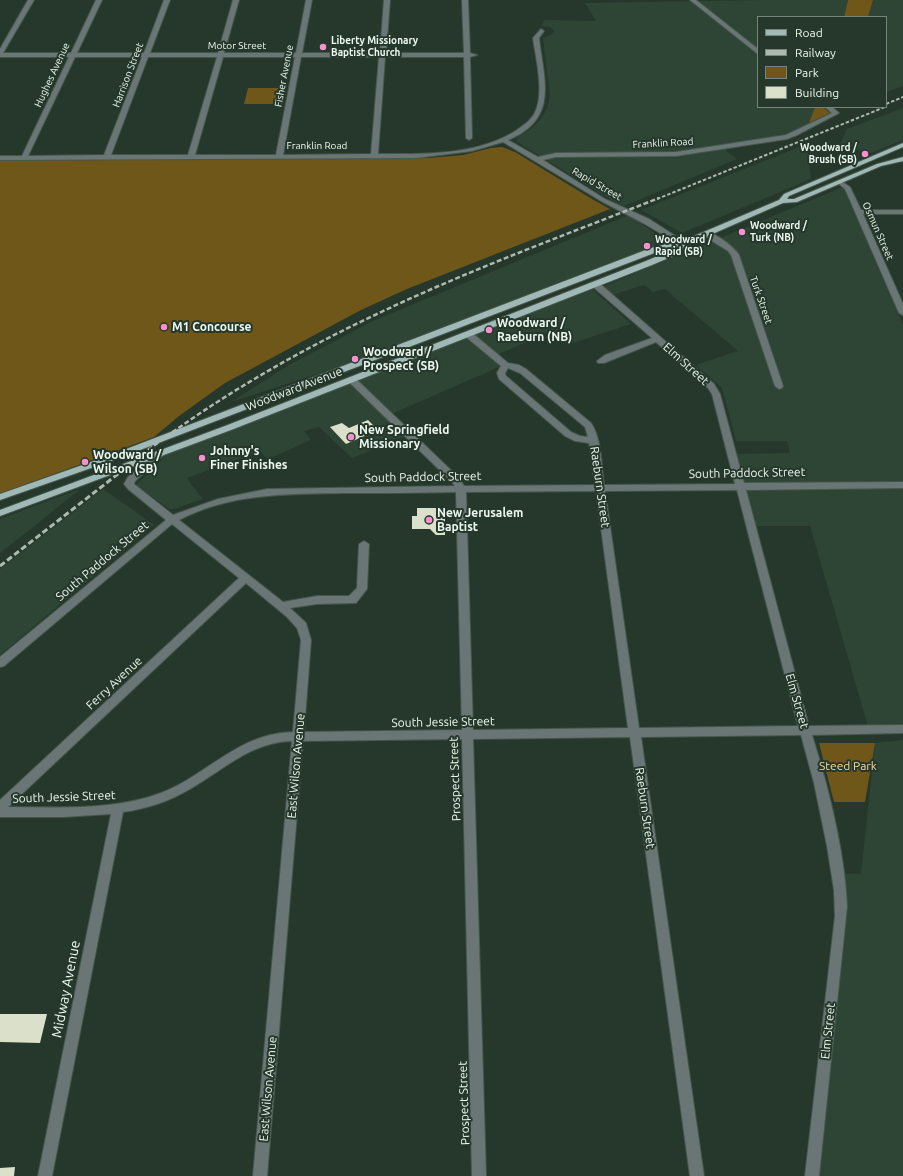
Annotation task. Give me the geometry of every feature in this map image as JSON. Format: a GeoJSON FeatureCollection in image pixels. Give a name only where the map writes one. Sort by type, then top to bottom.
{"type":"FeatureCollection","features":[{"type":"Feature","properties":{"kind":"main road","name":"Woodward Avenue"},"geometry":{"type":"LineString","coordinates":[[782,201],[786,194],[903,145]]}},
{"type":"Feature","properties":{"kind":"main road","name":"Woodward Avenue"},"geometry":{"type":"LineString","coordinates":[[0,497],[111,458],[661,248],[682,244],[782,201],[796,201],[879,165],[903,159]]}},
{"type":"Feature","properties":{"kind":"main road","name":"Woodward Avenue"},"geometry":{"type":"LineString","coordinates":[[0,513],[352,380],[675,252],[682,244]]}},
{"type":"Feature","properties":{"kind":"main road"},"geometry":{"type":"LineString","coordinates":[[468,334],[470,328],[514,312],[514,308],[509,306]]}},
{"type":"Feature","properties":{"kind":"main road"},"geometry":{"type":"LineString","coordinates":[[352,380],[346,379],[344,375],[420,346],[428,337]]}},
{"type":"Feature","properties":{"kind":"street"},"geometry":{"type":"LineString","coordinates":[[0,55],[31,0]]}},
{"type":"Feature","properties":{"kind":"street","name":"Hughes Avenue"},"geometry":{"type":"LineString","coordinates":[[24,158],[99,0]]}},
{"type":"Feature","properties":{"kind":"street","name":"Harrison Street"},"geometry":{"type":"LineString","coordinates":[[107,157],[167,0]]}},
{"type":"Feature","properties":{"kind":"street"},"geometry":{"type":"LineString","coordinates":[[191,157],[236,0]]}},
{"type":"Feature","properties":{"kind":"street","name":"Fisher Avenue"},"geometry":{"type":"LineString","coordinates":[[279,156],[309,0]]}},
{"type":"Feature","properties":{"kind":"street"},"geometry":{"type":"LineString","coordinates":[[374,156],[387,0]]}},
{"type":"Feature","properties":{"kind":"street"},"geometry":{"type":"LineString","coordinates":[[466,0],[469,138]]}},
{"type":"Feature","properties":{"kind":"street"},"geometry":{"type":"LineString","coordinates":[[693,0],[757,51]]}},
{"type":"Feature","properties":{"kind":"street","name":"Franklin Road"},"geometry":{"type":"LineString","coordinates":[[0,158],[374,156],[448,154],[477,148],[503,139],[526,126],[535,118],[540,109],[543,95],[536,38],[541,31]]}},
{"type":"Feature","properties":{"kind":"street","name":"Motor Street"},"geometry":{"type":"LineString","coordinates":[[0,55],[474,55]]}},
{"type":"Feature","properties":{"kind":"street","name":"Franklin Road"},"geometry":{"type":"LineString","coordinates":[[536,160],[556,156],[680,154],[790,136],[836,113],[829,108]]}},
{"type":"Feature","properties":{"kind":"street","name":"Rapid Street"},"geometry":{"type":"LineString","coordinates":[[503,139],[603,200],[646,221],[682,244]]}},
{"type":"Feature","properties":{"kind":"street","name":"Osmun Street"},"geometry":{"type":"LineString","coordinates":[[841,182],[848,188],[903,313]]}},
{"type":"Feature","properties":{"kind":"street"},"geometry":{"type":"LineString","coordinates":[[859,212],[903,212]]}},
{"type":"Feature","properties":{"kind":"street","name":"Turk Street"},"geometry":{"type":"LineString","coordinates":[[707,234],[731,249],[735,255],[780,386]]}},
{"type":"Feature","properties":{"kind":"street","name":"Elm Street"},"geometry":{"type":"LineString","coordinates":[[595,284],[658,339],[714,391],[825,803],[842,910],[812,1176]]}},
{"type":"Feature","properties":{"kind":"street","name":"Raeburn Street"},"geometry":{"type":"LineString","coordinates":[[468,334],[505,365],[516,367],[523,371],[588,425],[592,431],[697,1176]]}},
{"type":"Feature","properties":{"kind":"street"},"geometry":{"type":"LineString","coordinates":[[601,361],[608,357],[658,339]]}},
{"type":"Feature","properties":{"kind":"street","name":"Raeburn Street"},"geometry":{"type":"LineString","coordinates":[[505,365],[501,373],[502,377],[568,434],[578,439],[594,440]]}},
{"type":"Feature","properties":{"kind":"street"},"geometry":{"type":"LineString","coordinates":[[352,380],[456,480],[461,490]]}},
{"type":"Feature","properties":{"kind":"street","name":"East Wilson Avenue"},"geometry":{"type":"LineString","coordinates":[[162,453],[131,479],[129,484],[131,487],[281,606],[299,622],[306,640],[299,736],[260,1176]]}},
{"type":"Feature","properties":{"kind":"street","name":"South Paddock Street"},"geometry":{"type":"LineString","coordinates":[[0,663],[172,519],[197,509],[244,495],[260,492],[903,485]]}},
{"type":"Feature","properties":{"kind":"street","name":"Prospect Street"},"geometry":{"type":"LineString","coordinates":[[461,490],[479,1176]]}},
{"type":"Feature","properties":{"kind":"street"},"geometry":{"type":"LineString","coordinates":[[281,606],[317,600],[352,600],[362,589],[364,544]]}},
{"type":"Feature","properties":{"kind":"street","name":"Ferry Avenue"},"geometry":{"type":"LineString","coordinates":[[0,807],[245,578]]}},
{"type":"Feature","properties":{"kind":"street","name":"South Jessie Street"},"geometry":{"type":"LineString","coordinates":[[0,812],[89,811],[118,809],[150,802],[180,790],[249,747],[275,739],[299,736],[903,729]]}},
{"type":"Feature","properties":{"kind":"street","name":"Midway Avenue"},"geometry":{"type":"LineString","coordinates":[[45,1176],[118,809]]}},
{"type":"Feature","properties":{"kind":"shaded area"},"geometry":{"type":"Polygon","coordinates":[[[848,0],[844,16],[757,16],[757,108],[815,108],[809,123],[788,135],[720,146],[737,159],[624,206],[606,197],[516,141],[519,136],[529,130],[540,120],[547,109],[549,102],[550,96],[543,38],[552,34],[554,31],[550,27],[542,26],[544,20],[596,21],[585,3],[848,0]]]}},
{"type":"Feature","properties":{"kind":"shaded area"},"geometry":{"type":"Polygon","coordinates":[[[873,0],[903,0],[903,86],[887,92],[887,16],[868,16],[873,0]]]}},
{"type":"Feature","properties":{"kind":"shaded area"},"geometry":{"type":"Polygon","coordinates":[[[903,108],[903,140],[871,153],[839,146],[847,129],[903,108]]]}},
{"type":"Feature","properties":{"kind":"shaded area"},"geometry":{"type":"Polygon","coordinates":[[[807,144],[811,179],[682,233],[641,210],[807,144]]]}},
{"type":"Feature","properties":{"kind":"shaded area"},"geometry":{"type":"Polygon","coordinates":[[[843,187],[903,325],[903,730],[869,730],[810,526],[750,526],[732,454],[790,453],[787,441],[736,441],[722,388],[696,365],[738,351],[665,289],[653,292],[644,285],[609,296],[600,288],[843,187]]]}},
{"type":"Feature","properties":{"kind":"shaded area"},"geometry":{"type":"Polygon","coordinates":[[[629,215],[666,241],[330,370],[231,402],[289,365],[375,320],[629,215]]]}},
{"type":"Feature","properties":{"kind":"shaded area"},"geometry":{"type":"Polygon","coordinates":[[[592,289],[631,324],[567,345],[550,332],[494,356],[499,367],[389,415],[409,435],[352,458],[319,427],[304,431],[311,440],[268,459],[260,451],[187,478],[203,499],[171,510],[136,485],[168,454],[592,289]]]}},
{"type":"Feature","properties":{"kind":"shaded area"},"geometry":{"type":"Polygon","coordinates":[[[80,489],[27,532],[0,553],[0,519],[80,489]]]}},
{"type":"Feature","properties":{"kind":"shaded area"},"geometry":{"type":"Polygon","coordinates":[[[103,489],[154,525],[0,655],[0,569],[103,489]]]}},
{"type":"Feature","properties":{"kind":"shaded area"},"geometry":{"type":"Polygon","coordinates":[[[903,740],[903,1176],[812,1176],[840,919],[835,873],[861,874],[875,743],[903,740]]]}},
{"type":"Feature","properties":{"kind":"green space"},"geometry":{"type":"Polygon","coordinates":[[[848,0],[873,0],[868,16],[844,16],[848,0]]]}},
{"type":"Feature","properties":{"kind":"green space"},"geometry":{"type":"Polygon","coordinates":[[[248,88],[286,88],[283,104],[244,104],[248,88]]]}},
{"type":"Feature","properties":{"kind":"green space"},"geometry":{"type":"Polygon","coordinates":[[[815,108],[824,108],[830,113],[809,123],[815,108]]]}},
{"type":"Feature","properties":{"kind":"green space","name":"M1 Concourse"},"geometry":{"type":"Polygon","coordinates":[[[502,147],[515,152],[610,209],[407,289],[361,310],[225,383],[179,416],[154,437],[0,494],[0,160],[428,158],[463,155],[491,148],[502,147]]]}},
{"type":"Feature","properties":{"kind":"green space","name":"Steed Park"},"geometry":{"type":"Polygon","coordinates":[[[819,743],[875,743],[865,802],[834,802],[819,743]]]}},
{"type":"Feature","properties":{"kind":"building","name":"New Springfield Missionary"},"geometry":{"type":"Polygon","coordinates":[[[368,420],[378,430],[346,444],[330,427],[342,423],[349,428],[368,420]]]}},
{"type":"Feature","properties":{"kind":"building","name":"New Jerusalem Baptist"},"geometry":{"type":"Polygon","coordinates":[[[417,508],[445,508],[445,535],[436,535],[430,529],[412,529],[412,516],[417,516],[417,508]]]}},
{"type":"Feature","properties":{"kind":"building"},"geometry":{"type":"Polygon","coordinates":[[[0,1014],[47,1014],[40,1043],[0,1042],[0,1014]]]}},
{"type":"Feature","properties":{"kind":"building"},"geometry":{"type":"Polygon","coordinates":[[[15,1167],[14,1176],[0,1176],[0,1168],[15,1167]]]}},
{"type":"Feature","properties":{"kind":"railway"},"geometry":{"type":"LineString","coordinates":[[887,104],[903,97]]}},
{"type":"Feature","properties":{"kind":"railway"},"geometry":{"type":"LineString","coordinates":[[657,199],[883,108]]}},
{"type":"Feature","properties":{"kind":"railway"},"geometry":{"type":"LineString","coordinates":[[148,450],[175,430],[259,376],[347,329],[412,298],[482,268],[659,198]]}},
{"type":"Feature","properties":{"kind":"railway"},"geometry":{"type":"LineString","coordinates":[[0,566],[150,449]]}},
{"type":"Feature","properties":{"kind":"place","name":"Liberty Missionary Baptist Church"},"geometry":{"type":"Point","coordinates":[323,47]}},
{"type":"Feature","properties":{"kind":"place","name":"Woodward / Brush (SB)"},"geometry":{"type":"Point","coordinates":[865,154]}},
{"type":"Feature","properties":{"kind":"place","name":"Woodward / Turk (NB)"},"geometry":{"type":"Point","coordinates":[742,232]}},
{"type":"Feature","properties":{"kind":"place","name":"Woodward / Rapid (SB)"},"geometry":{"type":"Point","coordinates":[647,246]}},
{"type":"Feature","properties":{"kind":"place","name":"M1 Concourse"},"geometry":{"type":"Point","coordinates":[164,327]}},
{"type":"Feature","properties":{"kind":"place","name":"Woodward / Raeburn (NB)"},"geometry":{"type":"Point","coordinates":[489,330]}},
{"type":"Feature","properties":{"kind":"place","name":"Woodward / Prospect (SB)"},"geometry":{"type":"Point","coordinates":[355,359]}},
{"type":"Feature","properties":{"kind":"place","name":"New Springfield Missionary"},"geometry":{"type":"Point","coordinates":[351,437]}},
{"type":"Feature","properties":{"kind":"place","name":"Johnny's Finer Finishes"},"geometry":{"type":"Point","coordinates":[202,458]}},
{"type":"Feature","properties":{"kind":"place","name":"Woodward / Wilson (SB)"},"geometry":{"type":"Point","coordinates":[85,462]}},
{"type":"Feature","properties":{"kind":"place","name":"New Jerusalem Baptist"},"geometry":{"type":"Point","coordinates":[429,520]}}]}
